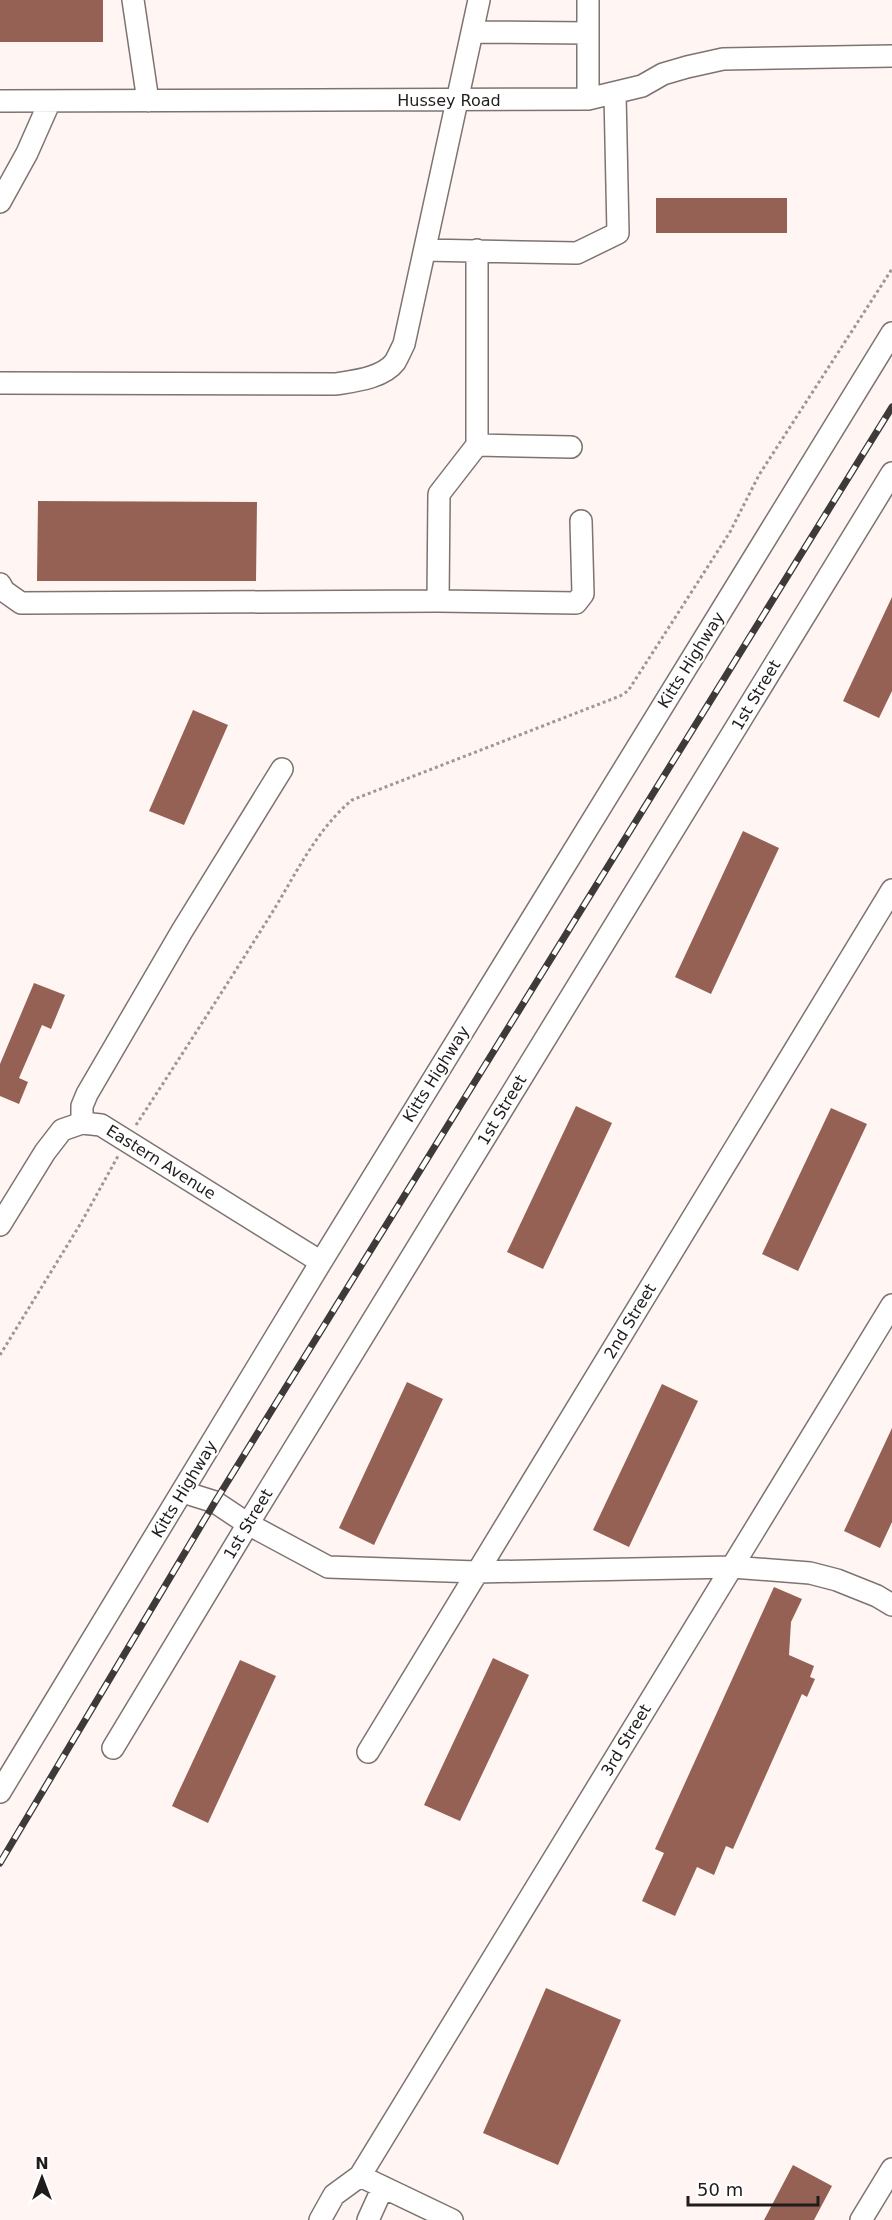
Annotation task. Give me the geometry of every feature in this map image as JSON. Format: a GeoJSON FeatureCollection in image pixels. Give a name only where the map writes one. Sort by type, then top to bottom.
{"type":"FeatureCollection","features":[{"type":"Feature","properties":{"kind":"street"},"geometry":{"type":"LineString","coordinates":[[133,0],[148,101]]}},
{"type":"Feature","properties":{"kind":"street"},"geometry":{"type":"LineString","coordinates":[[0,383],[336,384],[358,380],[394,363],[404,344],[479,0]]}},
{"type":"Feature","properties":{"kind":"street"},"geometry":{"type":"LineString","coordinates":[[588,0],[588,99]]}},
{"type":"Feature","properties":{"kind":"street"},"geometry":{"type":"LineString","coordinates":[[472,32],[588,33]]}},
{"type":"Feature","properties":{"kind":"street","name":"Hussey Road"},"geometry":{"type":"LineString","coordinates":[[0,101],[588,99],[642,86],[663,74],[723,59],[892,56]]}},
{"type":"Feature","properties":{"kind":"street"},"geometry":{"type":"LineString","coordinates":[[424,250],[578,253],[618,233],[615,94]]}},
{"type":"Feature","properties":{"kind":"street"},"geometry":{"type":"LineString","coordinates":[[0,202],[27,153],[50,101]]}},
{"type":"Feature","properties":{"kind":"street"},"geometry":{"type":"LineString","coordinates":[[438,602],[439,494],[477,445],[477,250]]}},
{"type":"Feature","properties":{"kind":"street","name":"Kitts Highway"},"geometry":{"type":"LineString","coordinates":[[0,1792],[321,1262],[884,358],[892,333]]}},
{"type":"Feature","properties":{"kind":"street"},"geometry":{"type":"LineString","coordinates":[[477,445],[571,447]]}},
{"type":"Feature","properties":{"kind":"street","name":"1st Street"},"geometry":{"type":"LineString","coordinates":[[113,1748],[892,472]]}},
{"type":"Feature","properties":{"kind":"street"},"geometry":{"type":"LineString","coordinates":[[0,584],[4,591],[21,603],[576,603],[583,594],[581,520]]}},
{"type":"Feature","properties":{"kind":"street"},"geometry":{"type":"LineString","coordinates":[[0,1225],[45,1152],[62,1130],[82,1123],[82,1106],[87,1094],[182,931],[282,769]]}},
{"type":"Feature","properties":{"kind":"street","name":"2nd Street"},"geometry":{"type":"LineString","coordinates":[[368,1752],[892,890]]}},
{"type":"Feature","properties":{"kind":"street","name":"Eastern Avenue"},"geometry":{"type":"LineString","coordinates":[[82,1123],[101,1125],[127,1140],[321,1262]]}},
{"type":"Feature","properties":{"kind":"street","name":"3rd Street"},"geometry":{"type":"LineString","coordinates":[[360,2176],[892,1305]]}},
{"type":"Feature","properties":{"kind":"street"},"geometry":{"type":"LineString","coordinates":[[183,1492],[215,1502],[248,1524],[328,1567],[477,1572],[732,1568],[810,1573],[837,1580],[892,1605]]}},
{"type":"Feature","properties":{"kind":"street"},"geometry":{"type":"LineString","coordinates":[[861,2220],[892,2169]]}},
{"type":"Feature","properties":{"kind":"street"},"geometry":{"type":"LineString","coordinates":[[320,2220],[334,2195],[360,2176],[452,2220]]}},
{"type":"Feature","properties":{"kind":"street"},"geometry":{"type":"LineString","coordinates":[[368,2220],[383,2187]]}},
{"type":"Feature","properties":{"kind":"path"},"geometry":{"type":"LineString","coordinates":[[0,1355],[81,1223],[127,1140],[276,907],[306,855],[339,811],[352,800],[628,691],[730,532],[765,465],[892,269]]}},
{"type":"Feature","properties":{"kind":"building"},"geometry":{"type":"Polygon","coordinates":[[[0,0],[103,0],[103,42],[0,42],[0,0]]]}},
{"type":"Feature","properties":{"kind":"building"},"geometry":{"type":"Polygon","coordinates":[[[656,198],[787,198],[787,233],[656,233],[656,198]]]}},
{"type":"Feature","properties":{"kind":"building"},"geometry":{"type":"Polygon","coordinates":[[[38,501],[257,502],[256,581],[37,581],[38,501]]]}},
{"type":"Feature","properties":{"kind":"building"},"geometry":{"type":"Polygon","coordinates":[[[892,597],[892,691],[879,718],[843,701],[892,597]]]}},
{"type":"Feature","properties":{"kind":"building"},"geometry":{"type":"Polygon","coordinates":[[[193,710],[228,725],[184,825],[149,811],[193,710]]]}},
{"type":"Feature","properties":{"kind":"building"},"geometry":{"type":"Polygon","coordinates":[[[743,831],[779,848],[711,994],[675,977],[743,831]]]}},
{"type":"Feature","properties":{"kind":"building"},"geometry":{"type":"Polygon","coordinates":[[[34,983],[65,995],[51,1029],[42,1025],[19,1078],[28,1082],[19,1104],[0,1096],[0,1064],[34,983]]]}},
{"type":"Feature","properties":{"kind":"building"},"geometry":{"type":"Polygon","coordinates":[[[576,1106],[612,1123],[543,1269],[507,1252],[576,1106]]]}},
{"type":"Feature","properties":{"kind":"building"},"geometry":{"type":"Polygon","coordinates":[[[831,1108],[867,1124],[798,1271],[762,1254],[831,1108]]]}},
{"type":"Feature","properties":{"kind":"building"},"geometry":{"type":"Polygon","coordinates":[[[407,1382],[443,1399],[374,1545],[339,1528],[407,1382]]]}},
{"type":"Feature","properties":{"kind":"building"},"geometry":{"type":"Polygon","coordinates":[[[662,1384],[698,1401],[629,1547],[593,1530],[662,1384]]]}},
{"type":"Feature","properties":{"kind":"building"},"geometry":{"type":"Polygon","coordinates":[[[892,1428],[892,1522],[880,1548],[844,1531],[892,1428]]]}},
{"type":"Feature","properties":{"kind":"building"},"geometry":{"type":"Polygon","coordinates":[[[774,1587],[802,1599],[791,1622],[789,1655],[814,1666],[810,1677],[815,1679],[807,1697],[802,1694],[733,1849],[726,1846],[714,1875],[697,1867],[675,1916],[642,1901],[664,1853],[655,1849],[774,1587]]]}},
{"type":"Feature","properties":{"kind":"building"},"geometry":{"type":"Polygon","coordinates":[[[493,1658],[529,1675],[460,1821],[424,1805],[493,1658]]]}},
{"type":"Feature","properties":{"kind":"building"},"geometry":{"type":"Polygon","coordinates":[[[240,1660],[276,1676],[208,1823],[172,1806],[240,1660]]]}},
{"type":"Feature","properties":{"kind":"building"},"geometry":{"type":"Polygon","coordinates":[[[546,1988],[621,2020],[558,2165],[483,2133],[546,1988]]]}},
{"type":"Feature","properties":{"kind":"building"},"geometry":{"type":"Polygon","coordinates":[[[793,2165],[832,2186],[814,2220],[764,2220],[793,2165]]]}},
{"type":"Feature","properties":{"kind":"railway"},"geometry":{"type":"LineString","coordinates":[[0,1863],[215,1502],[892,407]]}}]}
